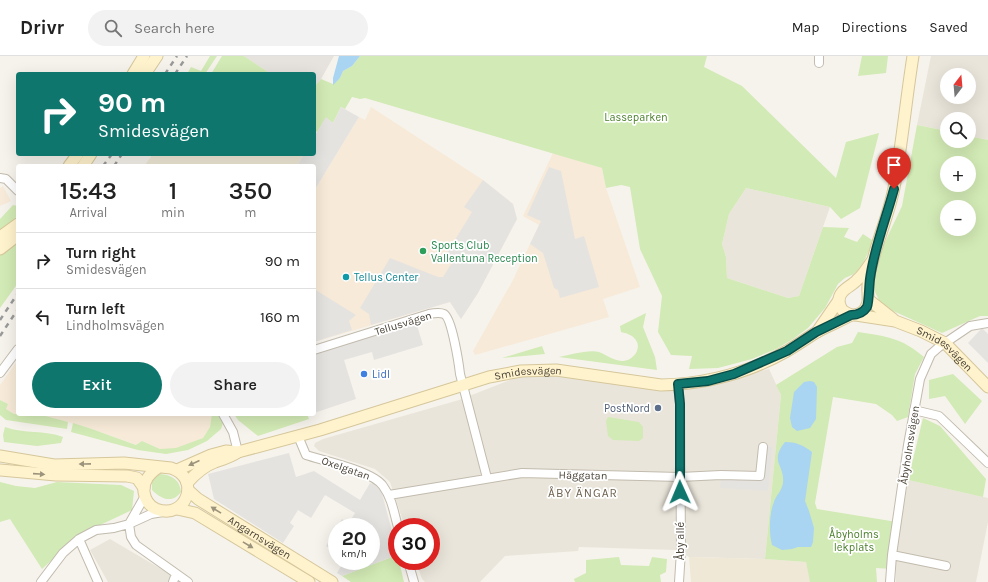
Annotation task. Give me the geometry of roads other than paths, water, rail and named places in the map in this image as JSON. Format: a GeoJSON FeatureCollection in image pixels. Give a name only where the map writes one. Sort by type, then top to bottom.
{"type":"FeatureCollection","features":[{"type":"Feature","properties":{"kind":"main road"},"geometry":{"type":"LineString","coordinates":[[134,72],[144,56]]}},
{"type":"Feature","properties":{"kind":"main road"},"geometry":{"type":"LineString","coordinates":[[146,72],[157,56]]}},
{"type":"Feature","properties":{"kind":"main road"},"geometry":{"type":"LineString","coordinates":[[853,315],[864,310],[867,306],[872,261],[886,220],[894,189],[913,58]]}},
{"type":"Feature","properties":{"kind":"main road"},"geometry":{"type":"LineString","coordinates":[[0,237],[16,225]]}},
{"type":"Feature","properties":{"kind":"main road"},"geometry":{"type":"LineString","coordinates":[[0,249],[16,237]]}},
{"type":"Feature","properties":{"kind":"main road"},"geometry":{"type":"LineString","coordinates":[[872,261],[858,280],[840,295],[840,307],[844,312],[853,315],[895,321]]}},
{"type":"Feature","properties":{"kind":"main road"},"geometry":{"type":"LineString","coordinates":[[849,286],[859,286],[895,321]]}},
{"type":"Feature","properties":{"kind":"main road","name":"Smidesvägen"},"geometry":{"type":"LineString","coordinates":[[816,332],[839,300]]}},
{"type":"Feature","properties":{"kind":"main road","name":"Smidesvägen"},"geometry":{"type":"LineString","coordinates":[[188,487],[198,472],[214,462],[229,458],[238,452],[298,436],[489,377],[521,371],[556,370],[662,385],[708,381],[734,374],[787,351],[816,332],[853,315]]}},
{"type":"Feature","properties":{"kind":"main road","name":"Smidesvägen"},"geometry":{"type":"LineString","coordinates":[[895,321],[921,331],[945,343],[988,387]]}},
{"type":"Feature","properties":{"kind":"main road","name":"Smidesvägen"},"geometry":{"type":"LineString","coordinates":[[177,470],[221,452],[238,452]]}},
{"type":"Feature","properties":{"kind":"main road"},"geometry":{"type":"LineString","coordinates":[[0,456],[54,465],[124,463],[171,468],[177,470],[185,478],[188,487],[186,498],[183,503],[173,510],[164,511],[154,508],[148,502],[137,478],[127,476],[56,475],[0,470]]}},
{"type":"Feature","properties":{"kind":"main road"},"geometry":{"type":"LineString","coordinates":[[144,492],[146,480],[149,475],[159,467]]}},
{"type":"Feature","properties":{"kind":"main road","name":"Angarnsvägen"},"geometry":{"type":"LineString","coordinates":[[188,487],[198,499],[332,582]]}},
{"type":"Feature","properties":{"kind":"main road","name":"Angarnsvägen"},"geometry":{"type":"LineString","coordinates":[[173,510],[195,513],[309,582]]}},
{"type":"Feature","properties":{"kind":"street"},"geometry":{"type":"LineString","coordinates":[[0,178],[6,179],[16,192]]}},
{"type":"Feature","properties":{"kind":"street"},"geometry":{"type":"LineString","coordinates":[[10,184],[16,189]]}},
{"type":"Feature","properties":{"kind":"street","name":"Tellusvägen"},"geometry":{"type":"LineString","coordinates":[[316,349],[437,312],[448,317],[463,384]]}},
{"type":"Feature","properties":{"kind":"street","name":"Åbyholmsvägen"},"geometry":{"type":"LineString","coordinates":[[890,582],[892,555],[920,379],[931,354],[970,326],[988,323]]}},
{"type":"Feature","properties":{"kind":"street"},"geometry":{"type":"LineString","coordinates":[[0,373],[16,352]]}},
{"type":"Feature","properties":{"kind":"street"},"geometry":{"type":"LineString","coordinates":[[463,384],[487,478]]}},
{"type":"Feature","properties":{"kind":"street","name":"Åby allé"},"geometry":{"type":"LineString","coordinates":[[678,384],[680,404],[681,552],[679,582]]}},
{"type":"Feature","properties":{"kind":"street"},"geometry":{"type":"LineString","coordinates":[[914,410],[940,416],[988,463]]}},
{"type":"Feature","properties":{"kind":"street"},"geometry":{"type":"LineString","coordinates":[[224,416],[233,432],[238,452]]}},
{"type":"Feature","properties":{"kind":"street","name":"Oxelgatan"},"geometry":{"type":"LineString","coordinates":[[298,436],[306,455],[370,474],[382,484],[389,495],[395,518]]}},
{"type":"Feature","properties":{"kind":"street"},"geometry":{"type":"LineString","coordinates":[[680,477],[721,475],[760,476],[762,447]]}},
{"type":"Feature","properties":{"kind":"street","name":"Häggatan"},"geometry":{"type":"LineString","coordinates":[[389,495],[522,473],[680,477]]}},
{"type":"Feature","properties":{"kind":"street"},"geometry":{"type":"LineString","coordinates":[[144,492],[129,524],[131,537],[136,545],[174,578],[188,582]]}},
{"type":"Feature","properties":{"kind":"street"},"geometry":{"type":"LineString","coordinates":[[42,582],[63,553],[79,539],[96,530],[129,524],[151,514],[173,510]]}},
{"type":"Feature","properties":{"kind":"street"},"geometry":{"type":"LineString","coordinates":[[79,539],[98,582]]}},
{"type":"Feature","properties":{"kind":"street"},"geometry":{"type":"LineString","coordinates":[[892,555],[946,566]]}},
{"type":"Feature","properties":{"kind":"street"},"geometry":{"type":"LineString","coordinates":[[411,570],[414,582]]}},
{"type":"Feature","properties":{"kind":"water"},"geometry":{"type":"Polygon","coordinates":[[[339,56],[360,56],[352,66],[343,71],[340,78],[333,85],[333,78],[339,56]]]}},
{"type":"Feature","properties":{"kind":"water"},"geometry":{"type":"Polygon","coordinates":[[[804,382],[814,382],[817,387],[816,419],[810,428],[797,431],[792,427],[790,418],[794,392],[804,382]]]}},
{"type":"Feature","properties":{"kind":"water"},"geometry":{"type":"Polygon","coordinates":[[[785,442],[799,444],[812,452],[805,501],[814,528],[811,547],[798,547],[782,550],[772,545],[770,529],[771,512],[783,483],[778,454],[785,442]]]}},
{"type":"Feature","properties":{"kind":"railway"},"geometry":{"type":"LineString","coordinates":[[166,72],[177,56]]}},
{"type":"Feature","properties":{"kind":"railway"},"geometry":{"type":"LineString","coordinates":[[176,72],[187,56]]}},
{"type":"Feature","properties":{"kind":"railway"},"geometry":{"type":"LineString","coordinates":[[104,164],[110,156]]}},
{"type":"Feature","properties":{"kind":"railway"},"geometry":{"type":"LineString","coordinates":[[115,164],[121,156]]}},
{"type":"Feature","properties":{"kind":"railway"},"geometry":{"type":"LineString","coordinates":[[0,320],[16,296]]}},
{"type":"Feature","properties":{"kind":"railway"},"geometry":{"type":"LineString","coordinates":[[0,336],[16,312]]}},
{"type":"Feature","properties":{"kind":"place","name":"Sports Club Vallentuna Reception"},"geometry":{"type":"Point","coordinates":[423,251]}},
{"type":"Feature","properties":{"kind":"place","name":"Tellus Center"},"geometry":{"type":"Point","coordinates":[346,277]}},
{"type":"Feature","properties":{"kind":"place","name":"Lidl"},"geometry":{"type":"Point","coordinates":[364,374]}},
{"type":"Feature","properties":{"kind":"place","name":"PostNord"},"geometry":{"type":"Point","coordinates":[658,408]}},
{"type":"Feature","properties":{"kind":"district","name":"ÅBY ÄNGAR"},"geometry":{"type":"Point","coordinates":[583,493]}},
{"type":"Feature","properties":{"kind":"park label","name":"Lasseparken"},"geometry":{"type":"Point","coordinates":[636,117]}},
{"type":"Feature","properties":{"kind":"park label","name":"Åbyholms lekplats"},"geometry":{"type":"Point","coordinates":[854,540]}}]}
